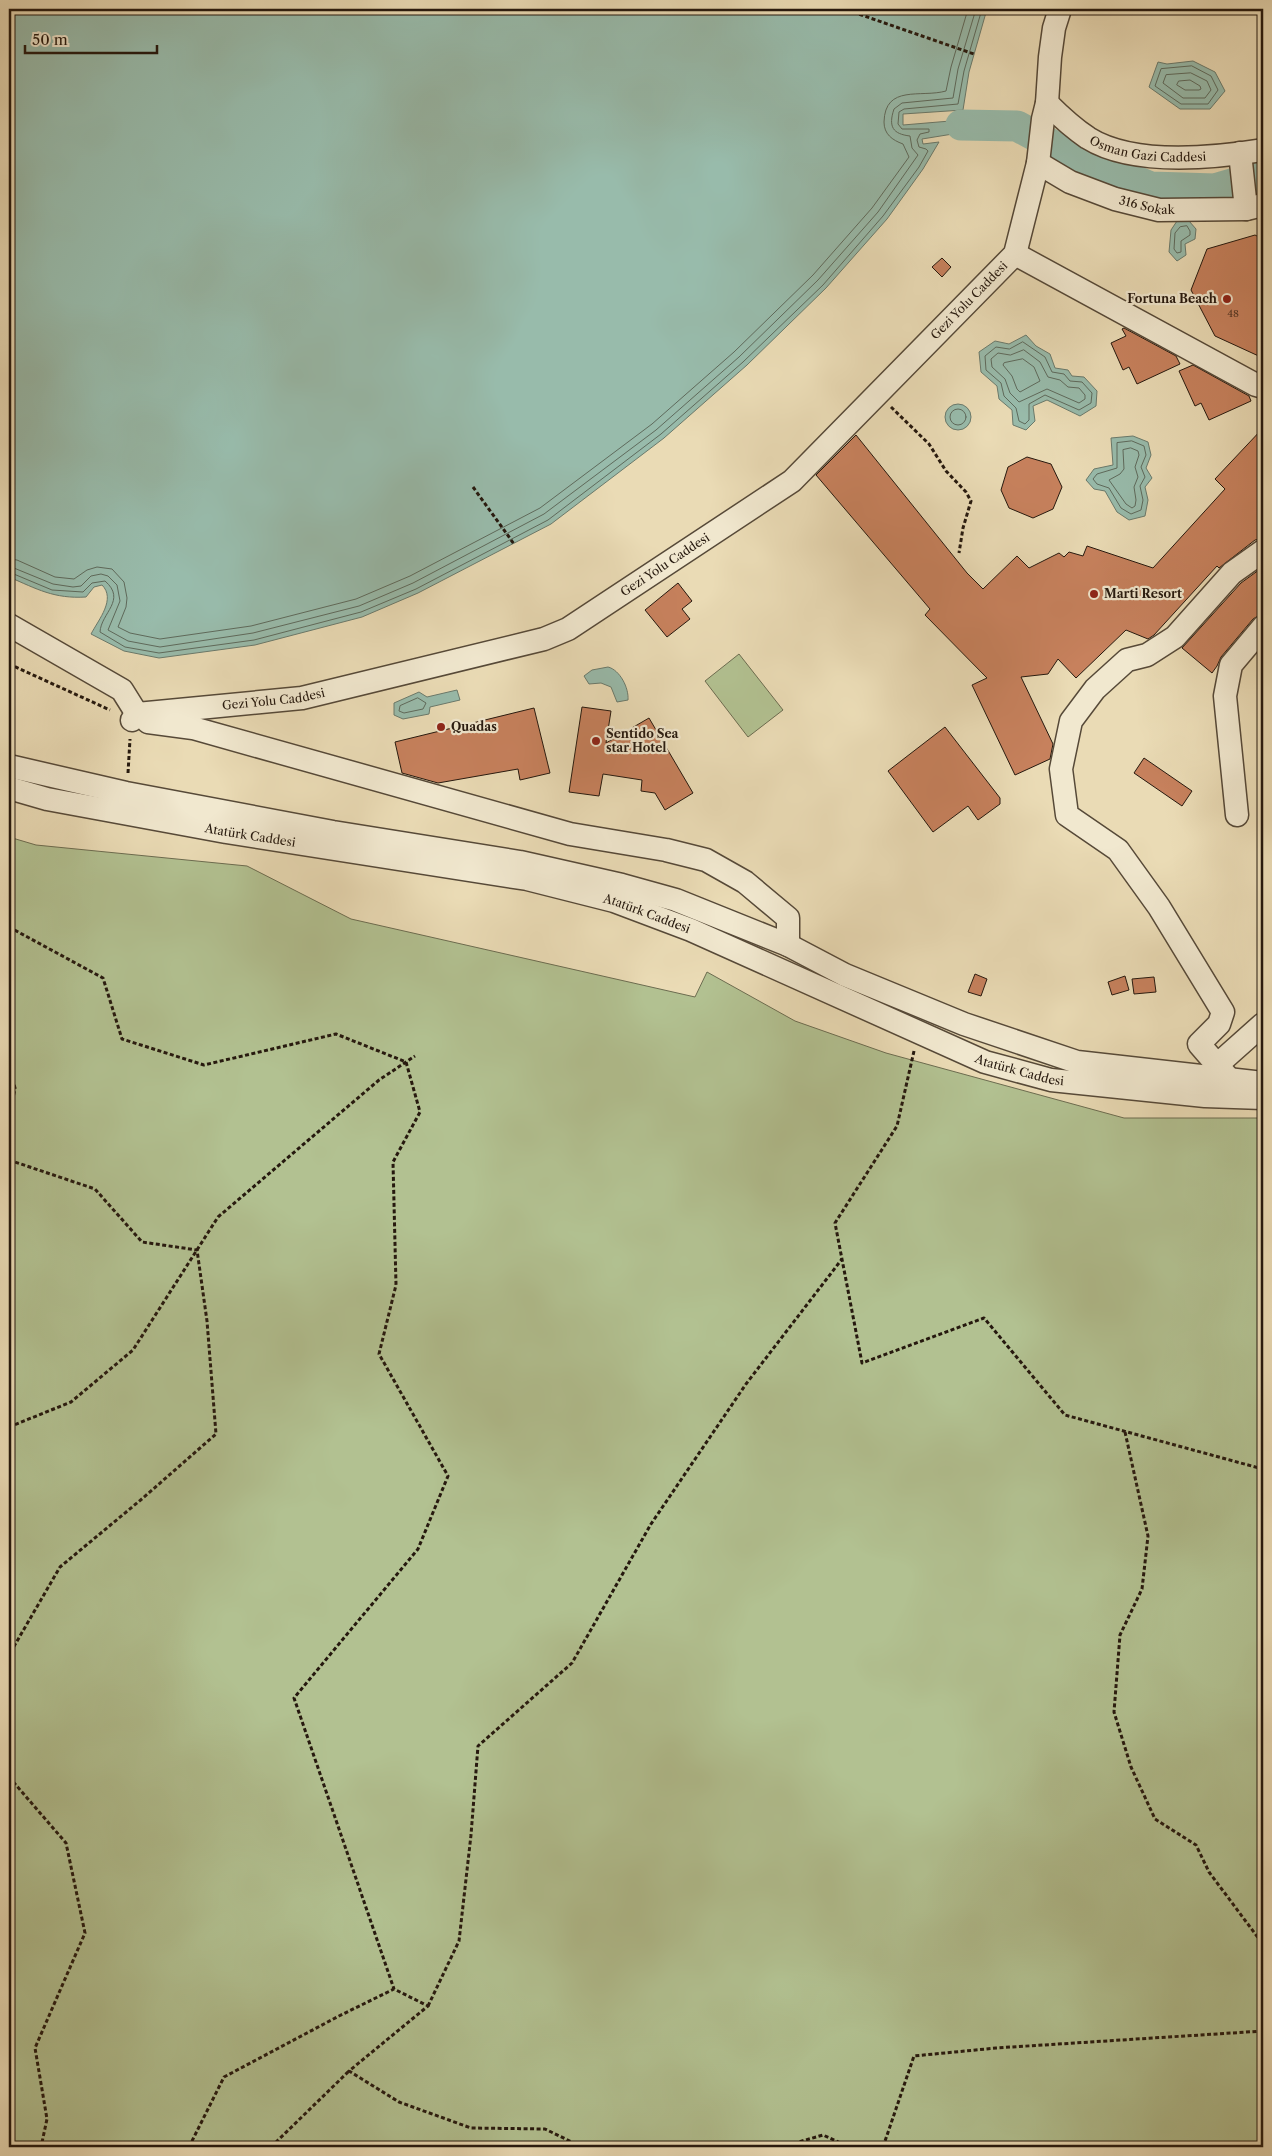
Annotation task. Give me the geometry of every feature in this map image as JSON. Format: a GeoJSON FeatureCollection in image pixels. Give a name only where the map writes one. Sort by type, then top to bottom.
{"type":"FeatureCollection","features":[{"type":"Feature","properties":{"kind":"street","name":"Gezi Yolu Caddesi"},"geometry":{"type":"LineString","coordinates":[[135,717],[302,698],[544,639],[568,629],[792,480],[1015,254],[1038,158],[1054,28],[1060,9]]}},
{"type":"Feature","properties":{"kind":"street","name":"Osman Gazi Caddesi"},"geometry":{"type":"LineString","coordinates":[[1045,111],[1064,120],[1089,138],[1125,153],[1241,161],[1263,150]]}},
{"type":"Feature","properties":{"kind":"street","name":"316 Sokak"},"geometry":{"type":"LineString","coordinates":[[1038,158],[1070,182],[1115,200],[1159,210],[1251,204]]}},
{"type":"Feature","properties":{"kind":"street"},"geometry":{"type":"LineString","coordinates":[[1241,161],[1251,204]]}},
{"type":"Feature","properties":{"kind":"street"},"geometry":{"type":"LineString","coordinates":[[1015,254],[1256,385],[1263,386]]}},
{"type":"Feature","properties":{"kind":"street"},"geometry":{"type":"LineString","coordinates":[[1263,551],[1232,573],[1176,637],[1147,655],[1127,660],[1095,690],[1071,721],[1061,769],[1067,815],[1118,850],[1159,907],[1224,1012],[1219,1024],[1199,1044],[1224,1072],[1263,1024]]}},
{"type":"Feature","properties":{"kind":"street"},"geometry":{"type":"LineString","coordinates":[[9,625],[122,690],[135,717],[193,728],[570,834],[666,850],[706,860],[745,882],[788,918],[788,945]]}},
{"type":"Feature","properties":{"kind":"street"},"geometry":{"type":"LineString","coordinates":[[1237,815],[1224,696],[1231,665],[1263,626]]}},
{"type":"Feature","properties":{"kind":"street","name":"Atatürk Caddesi"},"geometry":{"type":"LineString","coordinates":[[9,766],[126,794],[333,832],[529,864],[622,885],[676,900],[788,945],[845,975],[964,1024],[1077,1062],[1224,1072],[1263,1082]]}},
{"type":"Feature","properties":{"kind":"street","name":"Atatürk Caddesi"},"geometry":{"type":"LineString","coordinates":[[9,788],[47,799],[226,832],[526,879],[614,901],[691,930],[985,1062],[1051,1080],[1205,1096],[1263,1098]]}},
{"type":"Feature","properties":{"kind":"path"},"geometry":{"type":"LineString","coordinates":[[846,10],[974,54]]}},
{"type":"Feature","properties":{"kind":"path"},"geometry":{"type":"LineString","coordinates":[[877,394],[929,444],[946,471],[966,492],[971,501],[963,528],[959,552]]}},
{"type":"Feature","properties":{"kind":"path"},"geometry":{"type":"LineString","coordinates":[[473,487],[514,544]]}},
{"type":"Feature","properties":{"kind":"path"},"geometry":{"type":"LineString","coordinates":[[9,664],[135,717],[126,794]]}},
{"type":"Feature","properties":{"kind":"path"},"geometry":{"type":"LineString","coordinates":[[9,927],[104,978],[122,1039],[204,1065],[336,1034],[406,1062]]}},
{"type":"Feature","properties":{"kind":"path"},"geometry":{"type":"LineString","coordinates":[[918,1031],[896,1126],[835,1223],[862,1363],[984,1318],[1065,1415],[1259,1468],[1263,1466]]}},
{"type":"Feature","properties":{"kind":"path"},"geometry":{"type":"LineString","coordinates":[[9,1427],[70,1402],[133,1350],[218,1217],[380,1080],[414,1056]]}},
{"type":"Feature","properties":{"kind":"path"},"geometry":{"type":"LineString","coordinates":[[406,1062],[420,1112],[393,1162],[396,1285],[379,1354],[448,1476],[418,1549],[294,1698],[394,1989],[428,2006]]}},
{"type":"Feature","properties":{"kind":"path"},"geometry":{"type":"LineString","coordinates":[[9,1066],[16,1088],[9,1120]]}},
{"type":"Feature","properties":{"kind":"path"},"geometry":{"type":"LineString","coordinates":[[9,1160],[95,1189],[142,1242],[197,1250]]}},
{"type":"Feature","properties":{"kind":"path"},"geometry":{"type":"LineString","coordinates":[[9,1655],[60,1567],[144,1498],[216,1434],[207,1321],[197,1250]]}},
{"type":"Feature","properties":{"kind":"path"},"geometry":{"type":"LineString","coordinates":[[271,2147],[349,2070],[428,2006],[459,1941],[471,1835],[478,1746],[572,1663],[651,1524],[746,1384],[842,1259]]}},
{"type":"Feature","properties":{"kind":"path"},"geometry":{"type":"LineString","coordinates":[[1125,1432],[1148,1536],[1142,1590],[1120,1635],[1114,1712],[1131,1767],[1155,1819],[1196,1845],[1209,1872],[1259,1939],[1263,1940]]}},
{"type":"Feature","properties":{"kind":"path"},"geometry":{"type":"LineString","coordinates":[[9,1777],[66,1842],[85,1933],[35,2048],[46,2119],[40,2147]]}},
{"type":"Feature","properties":{"kind":"path"},"geometry":{"type":"LineString","coordinates":[[189,2147],[224,2077],[338,2016],[394,1989]]}},
{"type":"Feature","properties":{"kind":"path"},"geometry":{"type":"LineString","coordinates":[[883,2147],[914,2056],[996,2048],[1263,2031]]}},
{"type":"Feature","properties":{"kind":"path"},"geometry":{"type":"LineString","coordinates":[[349,2070],[399,2102],[471,2128],[545,2129],[582,2147]]}},
{"type":"Feature","properties":{"kind":"path"},"geometry":{"type":"LineString","coordinates":[[781,2147],[823,2135],[849,2147]]}},
{"type":"Feature","properties":{"kind":"green space"},"geometry":{"type":"Polygon","coordinates":[[[739,654],[783,710],[748,737],[705,681],[739,654]]]}},
{"type":"Feature","properties":{"kind":"green space"},"geometry":{"type":"Polygon","coordinates":[[[9,837],[36,845],[247,866],[351,919],[695,997],[707,972],[795,1021],[886,1053],[1124,1118],[1263,1118],[1263,2147],[9,2147],[9,837]]]}},
{"type":"Feature","properties":{"kind":"water"},"geometry":{"type":"Polygon","coordinates":[[[9,9],[987,9],[969,72],[963,110],[903,114],[903,125],[962,120],[959,133],[922,139],[923,144],[939,142],[923,169],[887,219],[826,288],[747,365],[664,438],[551,524],[418,593],[362,617],[255,645],[159,658],[124,651],[91,634],[102,616],[107,603],[106,591],[102,585],[94,587],[86,597],[75,597],[55,595],[9,577],[9,9]]]}},
{"type":"Feature","properties":{"kind":"water"},"geometry":{"type":"Polygon","coordinates":[[[1193,61],[1215,72],[1225,91],[1210,109],[1180,109],[1149,87],[1158,62],[1167,64],[1193,61]]]}},
{"type":"Feature","properties":{"kind":"water"},"geometry":{"type":"Polygon","coordinates":[[[1177,221],[1189,221],[1196,229],[1195,239],[1185,244],[1186,255],[1177,261],[1169,252],[1171,230],[1177,221]]]}},
{"type":"Feature","properties":{"kind":"water"},"geometry":{"type":"Polygon","coordinates":[[[1026,335],[1036,346],[1050,354],[1055,368],[1068,370],[1072,376],[1084,377],[1097,391],[1096,406],[1080,416],[1047,400],[1033,406],[1035,421],[1026,430],[1013,425],[1012,410],[999,399],[997,386],[981,372],[979,352],[995,341],[1009,344],[1026,335]]]}},
{"type":"Feature","properties":{"kind":"water"},"geometry":{"type":"Polygon","coordinates":[[[958,404],[967,408],[971,417],[967,426],[958,430],[949,426],[945,417],[949,408],[958,404]]]}},
{"type":"Feature","properties":{"kind":"water"},"geometry":{"type":"Polygon","coordinates":[[[1133,436],[1148,442],[1151,455],[1146,468],[1152,478],[1145,487],[1148,500],[1145,516],[1129,520],[1117,512],[1105,491],[1094,489],[1086,480],[1094,469],[1113,465],[1111,438],[1133,436]]]}},
{"type":"Feature","properties":{"kind":"water"},"geometry":{"type":"Polygon","coordinates":[[[608,667],[623,680],[628,700],[617,702],[611,687],[601,683],[589,684],[584,676],[592,670],[608,667]]]}},
{"type":"Feature","properties":{"kind":"water"},"geometry":{"type":"Polygon","coordinates":[[[457,690],[460,700],[430,707],[429,714],[403,719],[394,715],[394,703],[419,692],[427,697],[457,690]]]}},
{"type":"Feature","properties":{"kind":"building"},"geometry":{"type":"Polygon","coordinates":[[[1255,235],[1263,239],[1263,358],[1215,336],[1191,290],[1207,249],[1255,235]]]}},
{"type":"Feature","properties":{"kind":"building"},"geometry":{"type":"Polygon","coordinates":[[[942,258],[951,267],[942,277],[932,267],[942,258]]]}},
{"type":"Feature","properties":{"kind":"building"},"geometry":{"type":"Polygon","coordinates":[[[1124,328],[1176,356],[1180,364],[1137,384],[1129,367],[1123,370],[1111,343],[1126,336],[1122,329],[1124,328]]]}},
{"type":"Feature","properties":{"kind":"building"},"geometry":{"type":"Polygon","coordinates":[[[1193,365],[1249,396],[1251,401],[1209,420],[1201,403],[1195,406],[1179,371],[1193,365]]]}},
{"type":"Feature","properties":{"kind":"building"},"geometry":{"type":"Polygon","coordinates":[[[1263,428],[1263,538],[1255,540],[1219,568],[1217,566],[1154,635],[1148,639],[1126,630],[1076,678],[1058,659],[1048,674],[1021,677],[1053,744],[1050,759],[1015,775],[972,685],[987,678],[925,615],[930,609],[816,475],[856,435],[967,573],[983,589],[1017,556],[1029,568],[1059,553],[1064,557],[1069,552],[1083,556],[1087,546],[1153,568],[1225,489],[1215,479],[1263,428]]]}},
{"type":"Feature","properties":{"kind":"building"},"geometry":{"type":"Polygon","coordinates":[[[1027,457],[1051,464],[1062,487],[1053,509],[1033,518],[1009,508],[1001,490],[1008,467],[1027,457]]]}},
{"type":"Feature","properties":{"kind":"building"},"geometry":{"type":"Polygon","coordinates":[[[1263,567],[1263,613],[1253,619],[1221,657],[1212,673],[1182,648],[1241,583],[1263,567]]]}},
{"type":"Feature","properties":{"kind":"building"},"geometry":{"type":"Polygon","coordinates":[[[678,583],[692,601],[682,609],[690,619],[667,637],[645,610],[678,583]]]}},
{"type":"Feature","properties":{"kind":"building"},"geometry":{"type":"Polygon","coordinates":[[[582,707],[611,711],[606,743],[649,718],[693,793],[665,810],[655,793],[641,791],[642,780],[603,774],[599,796],[569,792],[582,707]]]}},
{"type":"Feature","properties":{"kind":"building"},"geometry":{"type":"Polygon","coordinates":[[[534,708],[550,773],[520,780],[518,769],[438,783],[402,773],[395,742],[534,708]]]}},
{"type":"Feature","properties":{"kind":"building"},"geometry":{"type":"Polygon","coordinates":[[[945,727],[1000,798],[1000,804],[978,820],[968,806],[933,832],[888,771],[945,727]]]}},
{"type":"Feature","properties":{"kind":"building"},"geometry":{"type":"Polygon","coordinates":[[[1144,758],[1192,791],[1182,806],[1134,773],[1144,758]]]}},
{"type":"Feature","properties":{"kind":"building"},"geometry":{"type":"Polygon","coordinates":[[[975,974],[987,979],[981,996],[968,992],[975,974]]]}},
{"type":"Feature","properties":{"kind":"building"},"geometry":{"type":"Polygon","coordinates":[[[1125,976],[1129,990],[1112,995],[1108,982],[1125,976]]]}},
{"type":"Feature","properties":{"kind":"building"},"geometry":{"type":"Polygon","coordinates":[[[1154,977],[1156,992],[1134,994],[1132,979],[1154,977]]]}},
{"type":"Feature","properties":{"kind":"waterway"},"geometry":{"type":"LineString","coordinates":[[961,125],[1017,126],[1067,153],[1151,187],[1215,189],[1263,175]]}},
{"type":"Feature","properties":{"kind":"place","name":"Fortuna Beach"},"geometry":{"type":"Point","coordinates":[1227,299]}},
{"type":"Feature","properties":{"kind":"place","name":"Marti Resort"},"geometry":{"type":"Point","coordinates":[1094,594]}},
{"type":"Feature","properties":{"kind":"place","name":"Quadas"},"geometry":{"type":"Point","coordinates":[441,727]}},
{"type":"Feature","properties":{"kind":"place","name":"Sentido Sea star Hotel"},"geometry":{"type":"Point","coordinates":[596,741]}}]}
